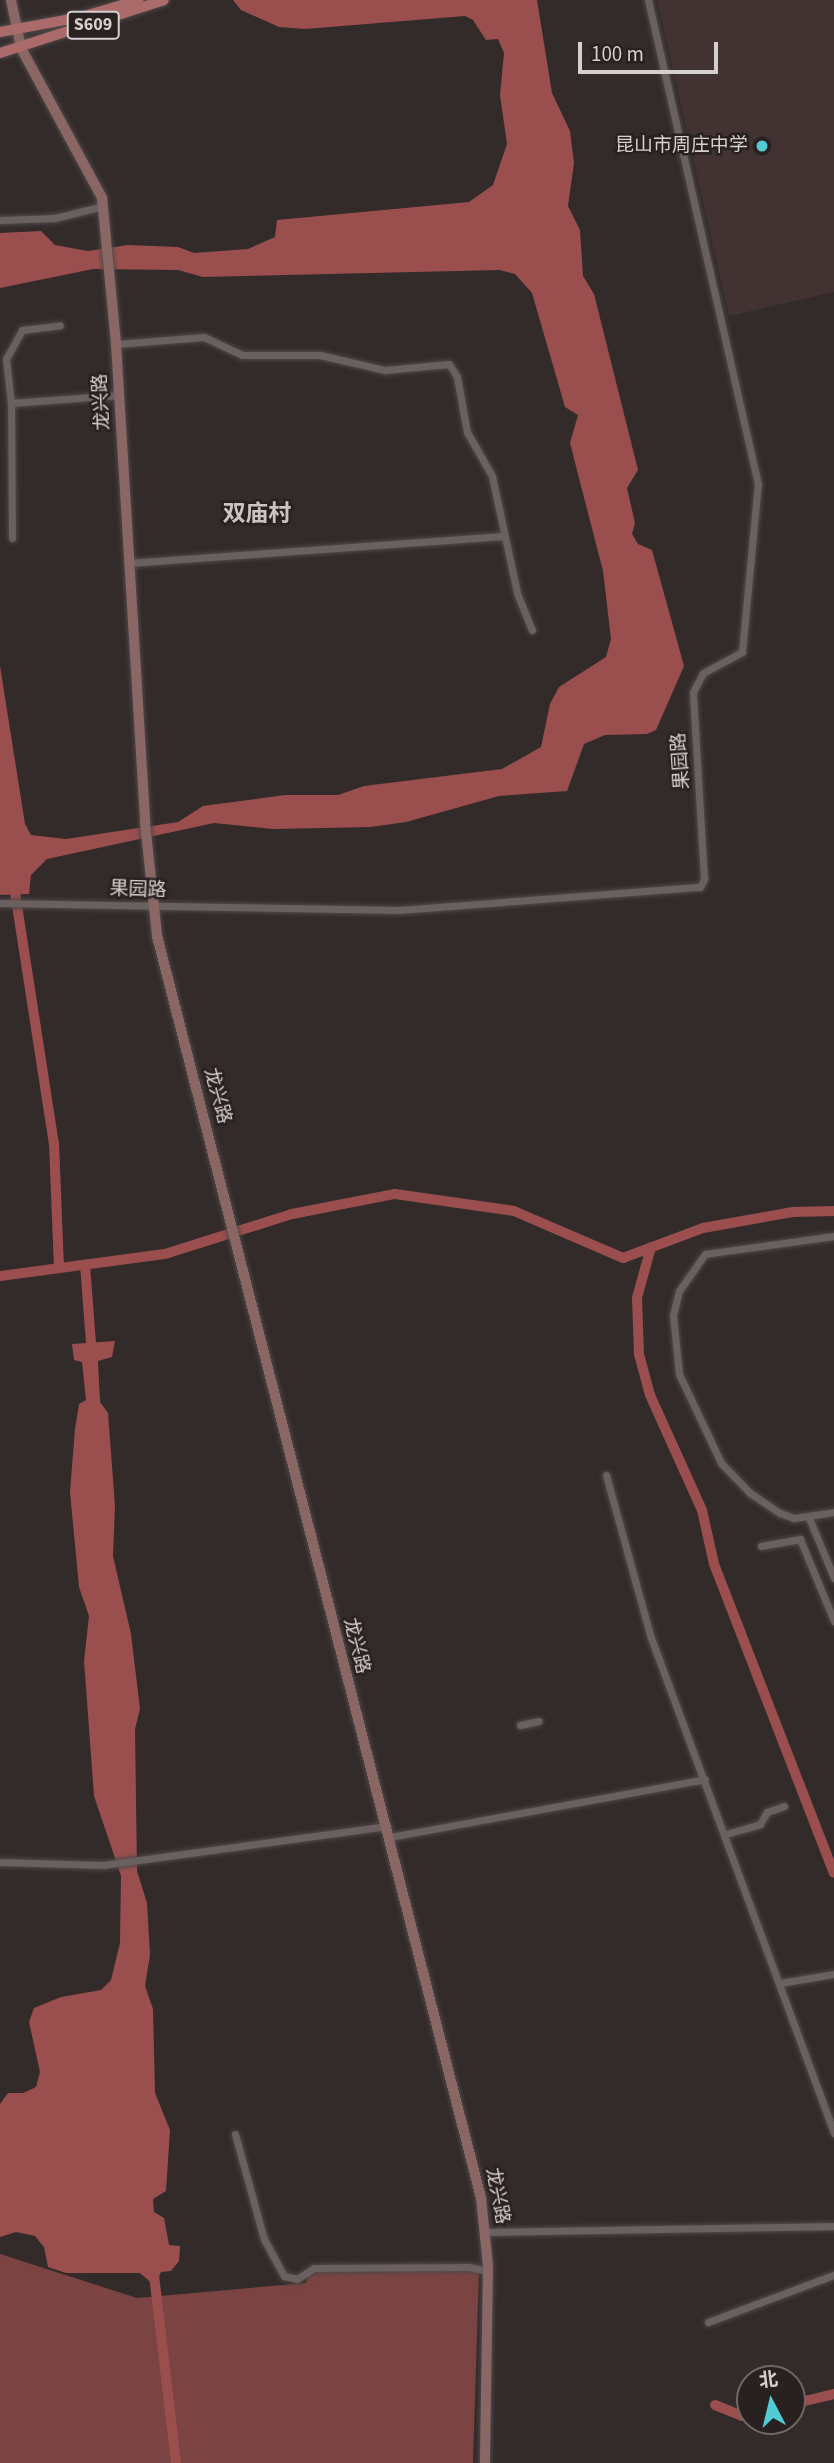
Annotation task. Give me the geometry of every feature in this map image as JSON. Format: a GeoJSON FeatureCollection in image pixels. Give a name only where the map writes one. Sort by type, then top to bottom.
{"type":"FeatureCollection","features":[{"type":"Feature","properties":{"kind":"main road","name":"S609"},"geometry":{"type":"LineString","coordinates":[[0,32],[81,18],[139,0]]}},
{"type":"Feature","properties":{"kind":"main road","name":"S609"},"geometry":{"type":"LineString","coordinates":[[0,53],[164,0]]}},
{"type":"Feature","properties":{"kind":"street","name":"果园路"},"geometry":{"type":"LineString","coordinates":[[0,902],[419,910],[701,887],[693,692],[703,674],[742,652],[758,484],[648,0]]}},
{"type":"Feature","properties":{"kind":"street","name":"龙兴路"},"geometry":{"type":"LineString","coordinates":[[12,4],[21,48],[103,206],[117,344],[127,563],[152,906],[487,2232],[485,2463]]}},
{"type":"Feature","properties":{"kind":"street"},"geometry":{"type":"LineString","coordinates":[[0,220],[37,220],[103,206]]}},
{"type":"Feature","properties":{"kind":"street"},"geometry":{"type":"LineString","coordinates":[[12,538],[12,403],[6,359],[22,330],[60,325]]}},
{"type":"Feature","properties":{"kind":"street"},"geometry":{"type":"LineString","coordinates":[[117,344],[204,337],[242,355],[320,355],[385,370],[449,364],[457,377],[467,432],[492,476],[517,593],[532,630]]}},
{"type":"Feature","properties":{"kind":"street"},"geometry":{"type":"LineString","coordinates":[[12,403],[119,395]]}},
{"type":"Feature","properties":{"kind":"street"},"geometry":{"type":"LineString","coordinates":[[127,563],[504,536]]}},
{"type":"Feature","properties":{"kind":"street"},"geometry":{"type":"LineString","coordinates":[[834,1236],[705,1254],[679,1291],[673,1315],[679,1374],[721,1463],[762,1502],[794,1518],[809,1518],[834,1512]]}},
{"type":"Feature","properties":{"kind":"street"},"geometry":{"type":"LineString","coordinates":[[606,1475],[650,1635],[726,1834],[834,2133]]}},
{"type":"Feature","properties":{"kind":"street"},"geometry":{"type":"LineString","coordinates":[[809,1518],[834,1578]]}},
{"type":"Feature","properties":{"kind":"street"},"geometry":{"type":"LineString","coordinates":[[761,1546],[800,1539],[834,1621]]}},
{"type":"Feature","properties":{"kind":"street"},"geometry":{"type":"LineString","coordinates":[[520,1725],[539,1721]]}},
{"type":"Feature","properties":{"kind":"street"},"geometry":{"type":"LineString","coordinates":[[0,1862],[106,1864],[388,1832],[705,1779]]}},
{"type":"Feature","properties":{"kind":"street"},"geometry":{"type":"LineString","coordinates":[[726,1834],[760,1824],[767,1812],[784,1806]]}},
{"type":"Feature","properties":{"kind":"street"},"geometry":{"type":"LineString","coordinates":[[780,1983],[834,1974]]}},
{"type":"Feature","properties":{"kind":"street"},"geometry":{"type":"LineString","coordinates":[[235,2134],[264,2239],[284,2276],[297,2279],[314,2268],[469,2267],[488,2271]]}},
{"type":"Feature","properties":{"kind":"street"},"geometry":{"type":"LineString","coordinates":[[487,2232],[834,2226]]}},
{"type":"Feature","properties":{"kind":"street"},"geometry":{"type":"LineString","coordinates":[[708,2322],[834,2274]]}},
{"type":"Feature","properties":{"kind":"shaded area"},"geometry":{"type":"Polygon","coordinates":[[[233,0],[537,0],[552,93],[570,131],[574,163],[568,206],[580,230],[583,276],[594,294],[638,470],[627,488],[635,523],[632,534],[638,544],[652,550],[684,666],[656,730],[647,734],[605,735],[584,744],[567,791],[499,796],[406,822],[370,827],[273,829],[214,823],[47,859],[31,875],[29,894],[0,895],[0,666],[25,824],[31,835],[66,839],[178,822],[203,806],[285,795],[338,795],[364,786],[502,769],[541,747],[550,704],[559,687],[606,657],[611,639],[603,571],[570,443],[578,415],[565,407],[532,293],[515,274],[500,270],[203,277],[178,270],[93,269],[0,288],[0,233],[41,231],[55,245],[88,251],[128,245],[178,247],[194,253],[248,249],[275,237],[277,220],[469,202],[493,185],[507,144],[500,95],[504,53],[498,39],[486,40],[473,20],[465,16],[305,29],[279,27],[241,10],[233,0]]]}},
{"type":"Feature","properties":{"kind":"shaded area","name":"昆山市周庄中学"},"geometry":{"type":"Polygon","coordinates":[[[657,0],[834,0],[834,292],[729,316],[657,0]]]}},
{"type":"Feature","properties":{"kind":"shaded area"},"geometry":{"type":"Polygon","coordinates":[[[115,1341],[112,1357],[98,1361],[100,1402],[108,1413],[115,1506],[113,1556],[131,1634],[140,1709],[135,1729],[137,1871],[147,1903],[150,1955],[145,1986],[153,2009],[155,2093],[170,2130],[166,2191],[153,2199],[154,2212],[164,2218],[169,2245],[180,2246],[179,2261],[171,2271],[161,2272],[155,2286],[140,2273],[66,2273],[48,2267],[44,2247],[35,2236],[16,2232],[0,2237],[0,2104],[8,2093],[23,2093],[36,2087],[40,2072],[29,2022],[34,2008],[61,1997],[101,1990],[111,1980],[120,1943],[121,1876],[94,1796],[84,1661],[89,1616],[79,1587],[70,1492],[79,1404],[86,1400],[82,1362],[74,1360],[72,1344],[115,1341]]]}},
{"type":"Feature","properties":{"kind":"shaded area"},"geometry":{"type":"Polygon","coordinates":[[[0,2254],[137,2298],[306,2283],[310,2269],[456,2267],[479,2272],[473,2463],[0,2463],[0,2254]]]}},
{"type":"Feature","properties":{"kind":"waterway"},"geometry":{"type":"LineString","coordinates":[[14,886],[54,1143],[59,1268]]}},
{"type":"Feature","properties":{"kind":"waterway"},"geometry":{"type":"LineString","coordinates":[[0,1276],[165,1254],[292,1214],[395,1194],[514,1211],[623,1258],[703,1228],[793,1212],[834,1211]]}},
{"type":"Feature","properties":{"kind":"waterway"},"geometry":{"type":"LineString","coordinates":[[651,1247],[637,1298],[639,1354],[650,1395],[702,1510],[714,1564],[834,1873]]}},
{"type":"Feature","properties":{"kind":"waterway"},"geometry":{"type":"LineString","coordinates":[[85,1265],[92,1355]]}},
{"type":"Feature","properties":{"kind":"waterway"},"geometry":{"type":"LineString","coordinates":[[154,2275],[176,2463]]}},
{"type":"Feature","properties":{"kind":"waterway"},"geometry":{"type":"LineString","coordinates":[[806,2401],[834,2394]]}},
{"type":"Feature","properties":{"kind":"waterway"},"geometry":{"type":"LineString","coordinates":[[715,2405],[736,2414]]}},
{"type":"Feature","properties":{"kind":"place","name":"昆山市周庄中学"},"geometry":{"type":"Point","coordinates":[762,146]}},
{"type":"Feature","properties":{"kind":"district","name":"双庙村"},"geometry":{"type":"Point","coordinates":[257,514]}}]}
